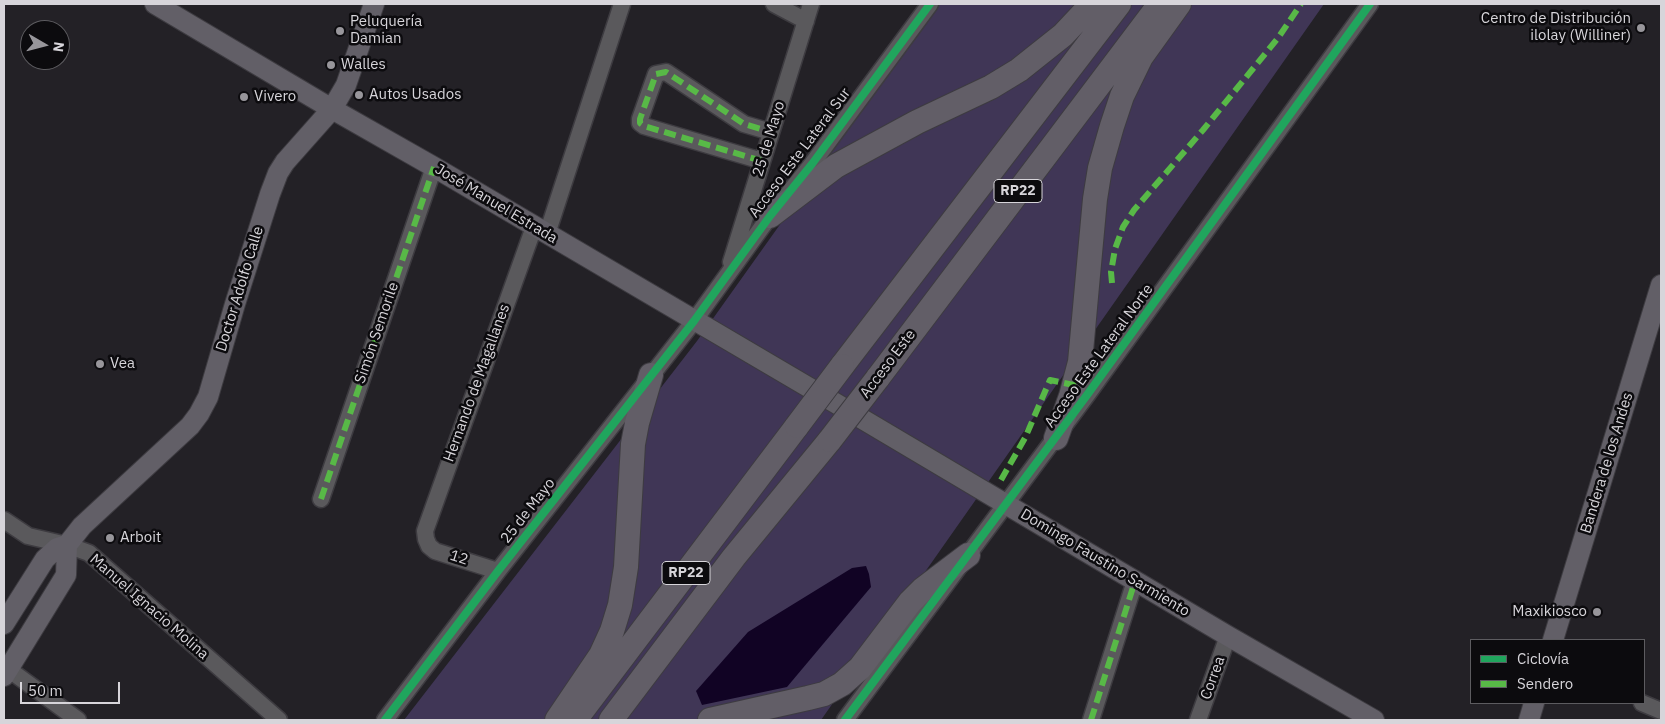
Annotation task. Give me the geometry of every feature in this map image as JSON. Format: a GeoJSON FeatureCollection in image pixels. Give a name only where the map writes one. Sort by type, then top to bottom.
{"type":"FeatureCollection","features":[{"type":"Feature","properties":{"kind":"highway"},"geometry":{"type":"LineString","coordinates":[[770,216],[836,166],[917,122],[991,87],[1019,70],[1063,35],[1092,4]]}},
{"type":"Feature","properties":{"kind":"highway","name":"RP22"},"geometry":{"type":"LineString","coordinates":[[575,720],[842,366],[1119,4]]}},
{"type":"Feature","properties":{"kind":"highway","name":"Acceso Este"},"geometry":{"type":"LineString","coordinates":[[611,720],[734,557],[830,440],[877,379],[1160,4]]}},
{"type":"Feature","properties":{"kind":"highway"},"geometry":{"type":"LineString","coordinates":[[1056,438],[1071,396],[1080,362],[1095,199],[1100,168],[1122,96],[1141,57],[1179,4]]}},
{"type":"Feature","properties":{"kind":"highway"},"geometry":{"type":"LineString","coordinates":[[557,720],[601,655],[612,631],[620,605],[626,567],[633,444],[651,375]]}},
{"type":"Feature","properties":{"kind":"highway"},"geometry":{"type":"LineString","coordinates":[[710,720],[824,694],[842,684],[860,668],[916,595],[968,555]]}},
{"type":"Feature","properties":{"kind":"main road","name":"José Manuel Estrada"},"geometry":{"type":"LineString","coordinates":[[155,4],[837,404]]}},
{"type":"Feature","properties":{"kind":"main road","name":"Doctor Adolfo Calle"},"geometry":{"type":"LineString","coordinates":[[4,624],[45,560],[56,548],[67,545],[82,526],[190,426],[199,414],[208,397],[238,295],[278,173],[284,162],[332,109],[346,85],[374,4]]}},
{"type":"Feature","properties":{"kind":"main road","name":"Bandera de los Andes"},"geometry":{"type":"LineString","coordinates":[[1552,639],[1661,285]]}},
{"type":"Feature","properties":{"kind":"main road","name":"Domingo Faustino Sarmiento"},"geometry":{"type":"LineString","coordinates":[[837,404],[1228,636],[1374,720]]}},
{"type":"Feature","properties":{"kind":"main road"},"geometry":{"type":"LineString","coordinates":[[5,670],[66,574],[67,545]]}},
{"type":"Feature","properties":{"kind":"main road"},"geometry":{"type":"LineString","coordinates":[[1529,720],[1534,704]]}},
{"type":"Feature","properties":{"kind":"street","name":"Hernando de Magallanes"},"geometry":{"type":"LineString","coordinates":[[426,539],[425,531],[428,519],[540,230],[622,4]]}},
{"type":"Feature","properties":{"kind":"street"},"geometry":{"type":"LineString","coordinates":[[774,4],[806,21]]}},
{"type":"Feature","properties":{"kind":"street","name":"25 de Mayo"},"geometry":{"type":"LineString","coordinates":[[727,274],[811,4]]}},
{"type":"Feature","properties":{"kind":"street","name":"Acceso Este Lateral Sur"},"geometry":{"type":"LineString","coordinates":[[694,321],[770,216],[812,164],[930,4]]}},
{"type":"Feature","properties":{"kind":"street","name":"Acceso Este Lateral Norte"},"geometry":{"type":"LineString","coordinates":[[851,718],[1370,4]]}},
{"type":"Feature","properties":{"kind":"street"},"geometry":{"type":"LineString","coordinates":[[762,161],[644,126],[640,123],[640,119],[656,74],[666,72],[744,124],[771,132]]}},
{"type":"Feature","properties":{"kind":"street","name":"Simón Semorile"},"geometry":{"type":"LineString","coordinates":[[321,499],[434,167]]}},
{"type":"Feature","properties":{"kind":"street","name":"25 de Mayo"},"geometry":{"type":"LineString","coordinates":[[385,720],[498,571],[694,321]]}},
{"type":"Feature","properties":{"kind":"street","name":"Manuel Ignacio Molina"},"geometry":{"type":"LineString","coordinates":[[4,520],[28,536],[67,545],[89,554],[279,720]]}},
{"type":"Feature","properties":{"kind":"street","name":"12"},"geometry":{"type":"LineString","coordinates":[[426,539],[429,546],[435,551],[498,571]]}},
{"type":"Feature","properties":{"kind":"street"},"geometry":{"type":"LineString","coordinates":[[1091,720],[1135,580]]}},
{"type":"Feature","properties":{"kind":"street","name":"Correa"},"geometry":{"type":"LineString","coordinates":[[1198,720],[1228,636]]}},
{"type":"Feature","properties":{"kind":"street"},"geometry":{"type":"LineString","coordinates":[[5,670],[78,720]]}},
{"type":"Feature","properties":{"kind":"street"},"geometry":{"type":"LineString","coordinates":[[1644,704],[1661,711]]}},
{"type":"Feature","properties":{"kind":"shaded area"},"geometry":{"type":"Polygon","coordinates":[[[937,4],[1324,4],[821,720],[404,720],[697,341],[937,4]]]}},
{"type":"Feature","properties":{"kind":"shaded area"},"geometry":{"type":"Polygon","coordinates":[[[866,566],[871,587],[787,687],[702,705],[696,691],[748,632],[852,568],[866,566]]]}},
{"type":"Feature","properties":{"kind":"marked path"},"geometry":{"type":"LineString","coordinates":[[1112,283],[1111,272],[1115,249],[1123,227],[1134,210],[1203,130],[1278,38],[1301,4]]}},
{"type":"Feature","properties":{"kind":"marked path"},"geometry":{"type":"LineString","coordinates":[[762,161],[644,126],[640,123],[640,119],[656,74],[666,72],[744,124],[771,132]]}},
{"type":"Feature","properties":{"kind":"marked path"},"geometry":{"type":"LineString","coordinates":[[321,499],[434,167]]}},
{"type":"Feature","properties":{"kind":"marked path"},"geometry":{"type":"LineString","coordinates":[[1001,480],[1025,438],[1050,380],[1078,386],[1087,371]]}},
{"type":"Feature","properties":{"kind":"marked path"},"geometry":{"type":"LineString","coordinates":[[1091,720],[1135,581]]}},
{"type":"Feature","properties":{"kind":"cycle path"},"geometry":{"type":"LineString","coordinates":[[385,720],[498,571],[694,321],[770,216],[812,164],[930,4]]}},
{"type":"Feature","properties":{"kind":"cycle path"},"geometry":{"type":"LineString","coordinates":[[845,720],[1087,395],[1370,4]]}},
{"type":"Feature","properties":{"kind":"place","name":"Centro de Distribución ilolay (Williner)"},"geometry":{"type":"Point","coordinates":[1641,28]}},
{"type":"Feature","properties":{"kind":"place","name":"Peluquería Damian"},"geometry":{"type":"Point","coordinates":[340,31]}},
{"type":"Feature","properties":{"kind":"place","name":"Walles"},"geometry":{"type":"Point","coordinates":[331,65]}},
{"type":"Feature","properties":{"kind":"place","name":"Autos Usados"},"geometry":{"type":"Point","coordinates":[359,95]}},
{"type":"Feature","properties":{"kind":"place","name":"Vivero"},"geometry":{"type":"Point","coordinates":[244,97]}},
{"type":"Feature","properties":{"kind":"place","name":"Vea"},"geometry":{"type":"Point","coordinates":[100,364]}},
{"type":"Feature","properties":{"kind":"place","name":"Arboit"},"geometry":{"type":"Point","coordinates":[110,538]}},
{"type":"Feature","properties":{"kind":"place","name":"Maxikiosco"},"geometry":{"type":"Point","coordinates":[1597,612]}}]}
